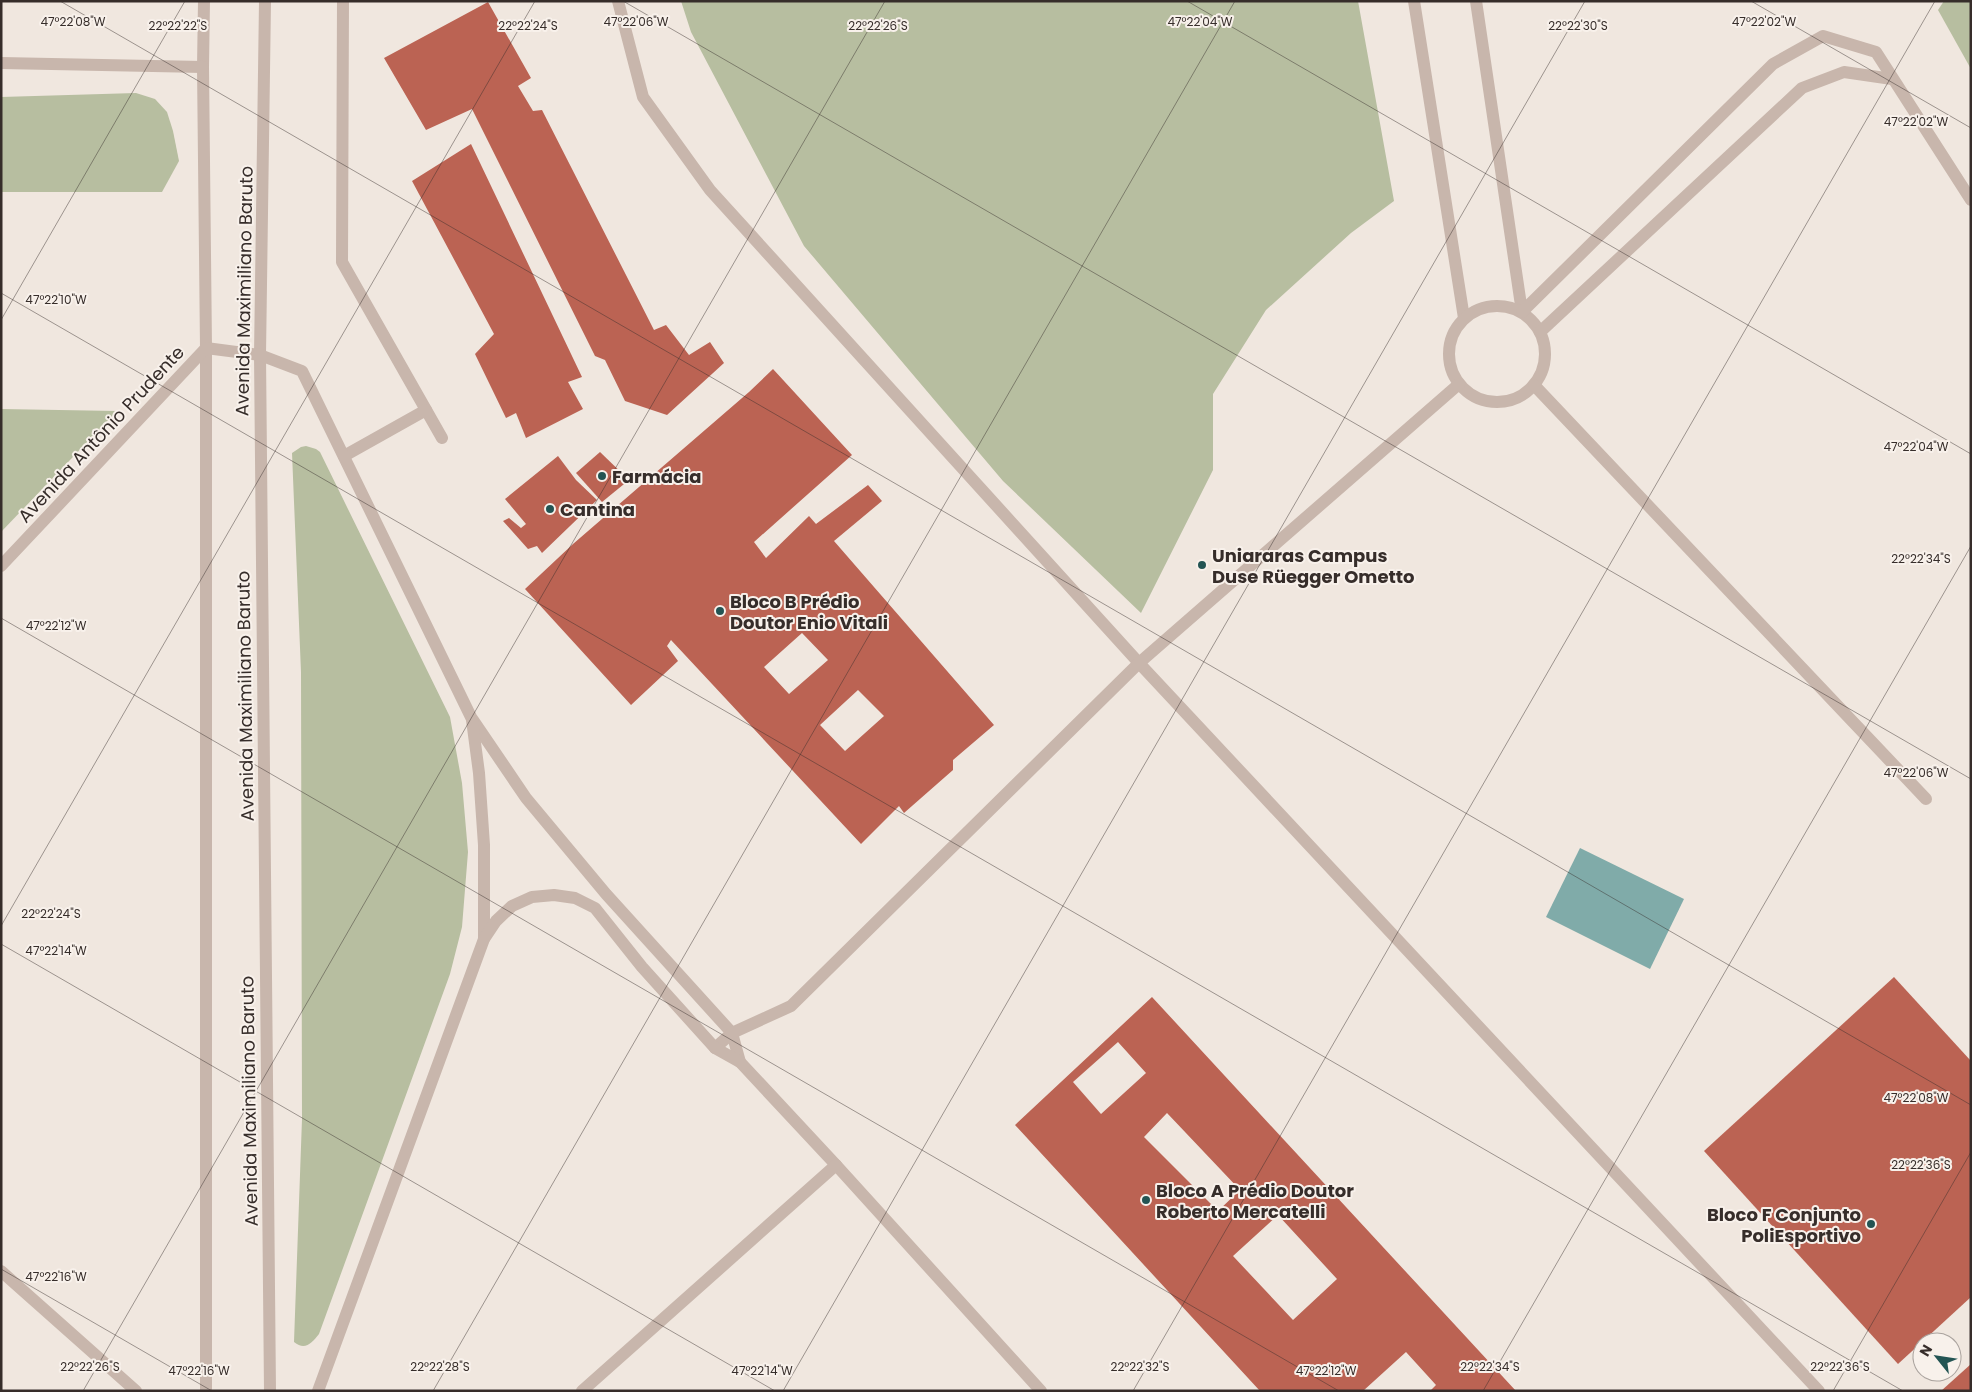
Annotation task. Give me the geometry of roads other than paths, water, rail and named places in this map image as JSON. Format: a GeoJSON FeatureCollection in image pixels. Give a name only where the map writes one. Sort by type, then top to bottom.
{"type":"FeatureCollection","features":[{"type":"Feature","properties":{"kind":"street","name":"Avenida Maximiliano Baruto"},"geometry":{"type":"LineString","coordinates":[[204,1],[206,348],[206,1391]]}},
{"type":"Feature","properties":{"kind":"street","name":"Avenida Maximiliano Baruto"},"geometry":{"type":"LineString","coordinates":[[265,1],[260,355],[270,1391]]}},
{"type":"Feature","properties":{"kind":"street"},"geometry":{"type":"LineString","coordinates":[[343,1],[342,262],[442,438]]}},
{"type":"Feature","properties":{"kind":"street"},"geometry":{"type":"LineString","coordinates":[[618,1],[643,97],[710,190],[1139,664],[1819,1391]]}},
{"type":"Feature","properties":{"kind":"street"},"geometry":{"type":"LineString","coordinates":[[1414,1],[1464,318]]}},
{"type":"Feature","properties":{"kind":"street"},"geometry":{"type":"LineString","coordinates":[[1476,1],[1522,312]]}},
{"type":"Feature","properties":{"kind":"street"},"geometry":{"type":"LineString","coordinates":[[1522,312],[1773,64],[1823,36],[1876,52],[1971,200]]}},
{"type":"Feature","properties":{"kind":"street"},"geometry":{"type":"LineString","coordinates":[[1,63],[203,67]]}},
{"type":"Feature","properties":{"kind":"street"},"geometry":{"type":"LineString","coordinates":[[1540,332],[1802,88],[1844,72],[1892,79]]}},
{"type":"Feature","properties":{"kind":"street"},"geometry":{"type":"LineString","coordinates":[[1492,306],[1507,306],[1522,312],[1540,332],[1545,345],[1545,359],[1541,373],[1534,385],[1523,394],[1510,400],[1496,402],[1482,400],[1470,394],[1459,384],[1452,372],[1448,358],[1450,343],[1455,329],[1464,318],[1477,310],[1492,306]]}},
{"type":"Feature","properties":{"kind":"street"},"geometry":{"type":"LineString","coordinates":[[206,348],[260,355],[302,371],[471,718],[526,798],[606,894],[732,1033],[740,1062]]}},
{"type":"Feature","properties":{"kind":"street","name":"Avenida Antônio Prudente"},"geometry":{"type":"LineString","coordinates":[[1,566],[206,348]]}},
{"type":"Feature","properties":{"kind":"street"},"geometry":{"type":"LineString","coordinates":[[716,1048],[732,1033],[790,1006],[1139,664],[1459,384]]}},
{"type":"Feature","properties":{"kind":"street"},"geometry":{"type":"LineString","coordinates":[[1534,385],[1926,800]]}},
{"type":"Feature","properties":{"kind":"street"},"geometry":{"type":"LineString","coordinates":[[344,456],[426,410]]}},
{"type":"Feature","properties":{"kind":"street"},"geometry":{"type":"LineString","coordinates":[[471,718],[479,773],[484,845],[484,939]]}},
{"type":"Feature","properties":{"kind":"street"},"geometry":{"type":"LineString","coordinates":[[318,1391],[484,939],[496,921],[512,906],[532,897],[554,894],[575,898],[594,908],[642,968],[716,1048],[740,1062],[1041,1391]]}},
{"type":"Feature","properties":{"kind":"street"},"geometry":{"type":"LineString","coordinates":[[582,1391],[836,1165]]}},
{"type":"Feature","properties":{"kind":"street"},"geometry":{"type":"LineString","coordinates":[[1,1270],[136,1391]]}},
{"type":"Feature","properties":{"kind":"water"},"geometry":{"type":"Polygon","coordinates":[[[1580,848],[1684,899],[1650,969],[1546,917],[1580,848]]]}},
{"type":"Feature","properties":{"kind":"place","name":"Farmácia"},"geometry":{"type":"Point","coordinates":[602,476]}},
{"type":"Feature","properties":{"kind":"place","name":"Cantina"},"geometry":{"type":"Point","coordinates":[550,509]}},
{"type":"Feature","properties":{"kind":"place","name":"Uniararas Campus Duse Rüegger Ometto"},"geometry":{"type":"Point","coordinates":[1202,565]}},
{"type":"Feature","properties":{"kind":"place","name":"Bloco B Prédio Doutor Enio Vitali"},"geometry":{"type":"Point","coordinates":[720,611]}},
{"type":"Feature","properties":{"kind":"place","name":"Bloco A Prédio Doutor Roberto Mercatelli"},"geometry":{"type":"Point","coordinates":[1146,1200]}},
{"type":"Feature","properties":{"kind":"place","name":"Bloco F Conjunto PoliEsportivo"},"geometry":{"type":"Point","coordinates":[1871,1224]}}]}
